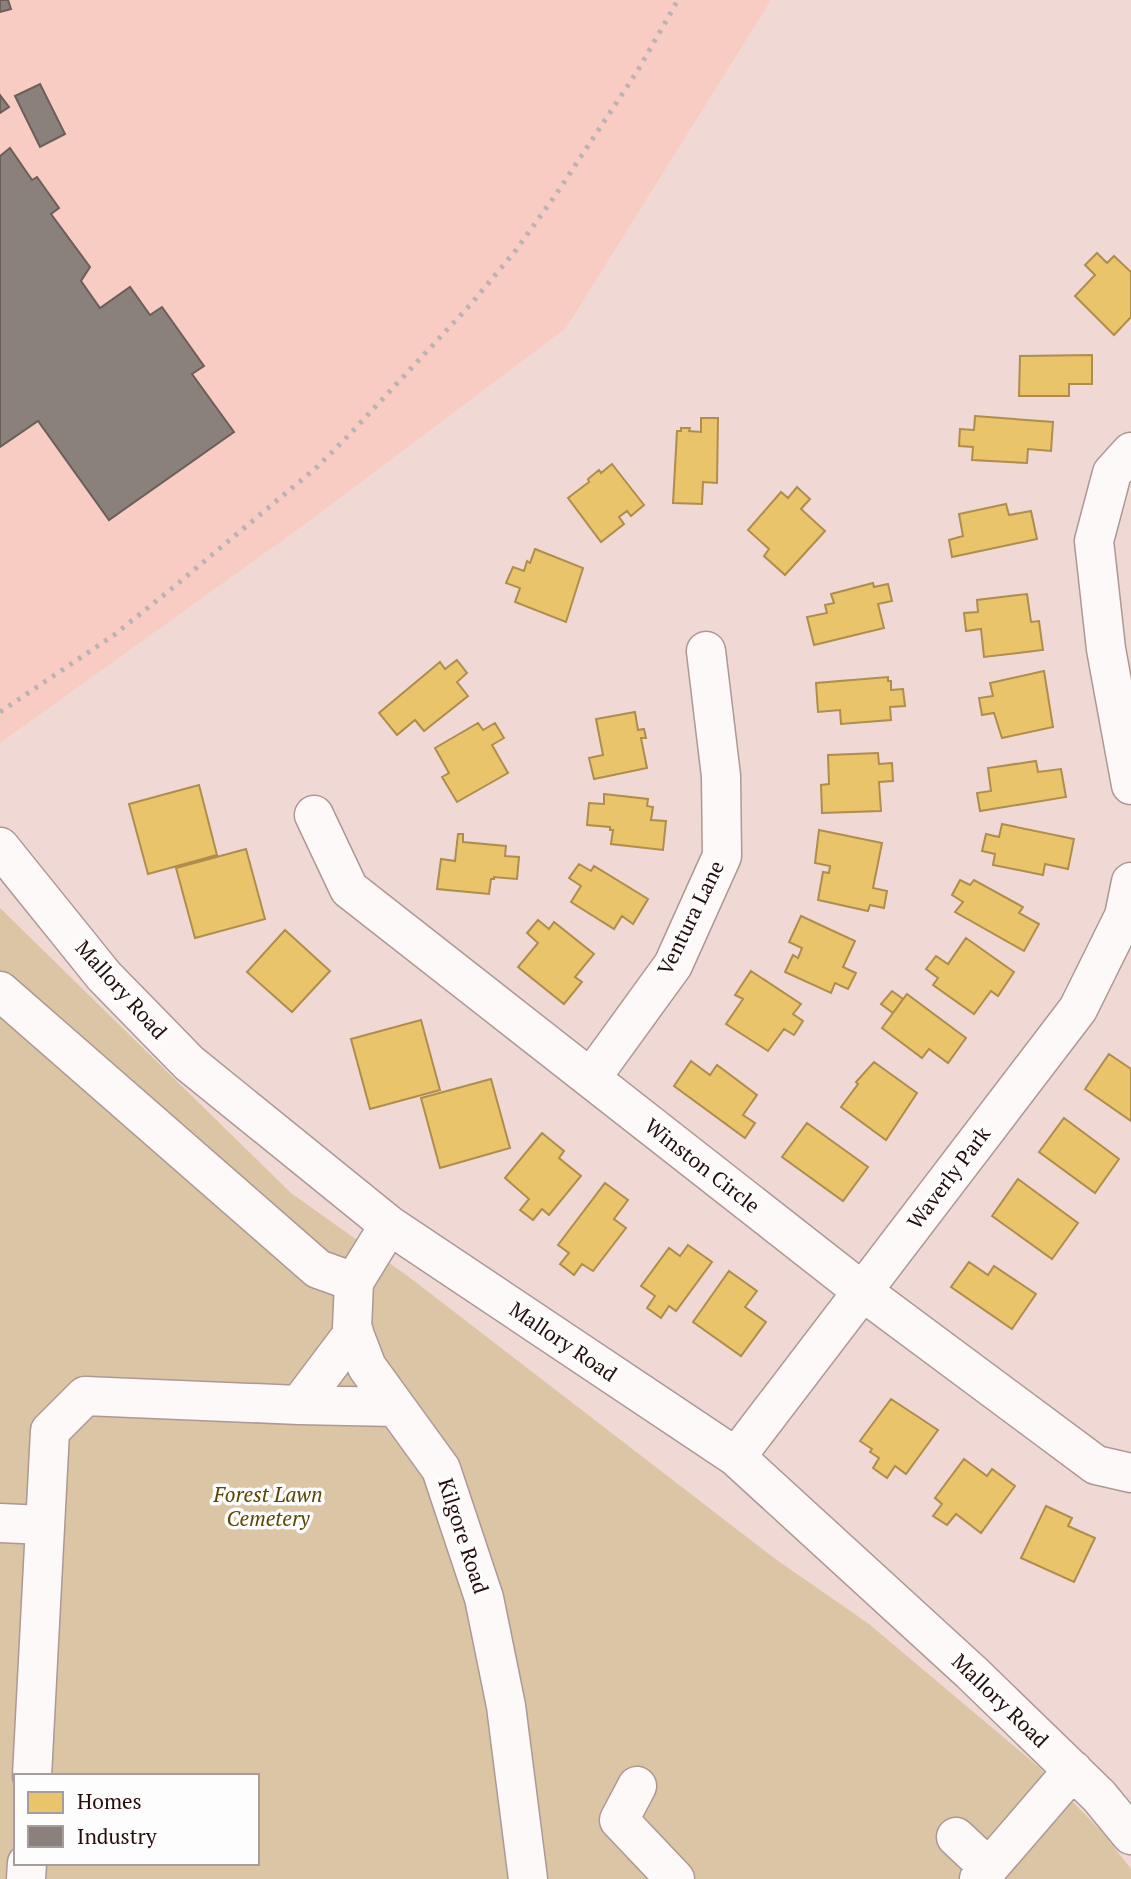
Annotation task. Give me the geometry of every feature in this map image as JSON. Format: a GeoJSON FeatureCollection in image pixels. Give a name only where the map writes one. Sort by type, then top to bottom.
{"type":"FeatureCollection","features":[{"type":"Feature","properties":{"kind":"street"},"geometry":{"type":"LineString","coordinates":[[1131,452],[1112,473],[1094,541],[1106,649],[1131,785]]}},
{"type":"Feature","properties":{"kind":"street","name":"Ventura Lane"},"geometry":{"type":"LineString","coordinates":[[591,1078],[673,965],[722,856],[721,776],[706,651]]}},
{"type":"Feature","properties":{"kind":"street","name":"Winston Circle"},"geometry":{"type":"LineString","coordinates":[[314,815],[348,889],[862,1291],[1096,1465],[1131,1472]]}},
{"type":"Feature","properties":{"kind":"street","name":"Mallory Road"},"geometry":{"type":"LineString","coordinates":[[0,847],[104,976],[189,1063],[389,1225],[736,1457],[961,1663],[1073,1770],[1131,1835]]}},
{"type":"Feature","properties":{"kind":"street","name":"Waverly Park"},"geometry":{"type":"LineString","coordinates":[[736,1457],[1078,1009],[1124,916],[1131,881]]}},
{"type":"Feature","properties":{"kind":"street"},"geometry":{"type":"LineString","coordinates":[[0,991],[318,1269],[354,1282],[389,1225]]}},
{"type":"Feature","properties":{"kind":"street","name":"Kilgore Road"},"geometry":{"type":"LineString","coordinates":[[354,1282],[354,1332],[368,1367],[441,1469],[484,1598],[506,1706],[528,1879]]}},
{"type":"Feature","properties":{"kind":"street"},"geometry":{"type":"LineString","coordinates":[[299,1405],[354,1332]]}},
{"type":"Feature","properties":{"kind":"street"},"geometry":{"type":"LineString","coordinates":[[32,1774],[50,1431],[85,1396],[397,1407]]}},
{"type":"Feature","properties":{"kind":"street"},"geometry":{"type":"LineString","coordinates":[[0,1523],[45,1525]]}},
{"type":"Feature","properties":{"kind":"street"},"geometry":{"type":"LineString","coordinates":[[956,1837],[984,1873],[1073,1770]]}},
{"type":"Feature","properties":{"kind":"street"},"geometry":{"type":"LineString","coordinates":[[637,1786],[619,1820],[675,1879]]}},
{"type":"Feature","properties":{"kind":"shaded area"},"geometry":{"type":"Polygon","coordinates":[[[0,0],[771,0],[566,328],[301,527],[0,743],[0,0]]]}},
{"type":"Feature","properties":{"kind":"green space","name":"Forest Lawn Cemetery"},"geometry":{"type":"Polygon","coordinates":[[[0,908],[291,1193],[409,1277],[774,1558],[869,1624],[1040,1768],[1102,1832],[1131,1869],[1131,1879],[0,1879],[0,908]]]}},
{"type":"Feature","properties":{"kind":"building: Homes"},"geometry":{"type":"Polygon","coordinates":[[[1097,253],[1107,263],[1114,256],[1131,272],[1131,317],[1114,335],[1075,296],[1095,275],[1085,265],[1097,253]]]}},
{"type":"Feature","properties":{"kind":"building: Homes"},"geometry":{"type":"Polygon","coordinates":[[[1092,355],[1092,384],[1069,384],[1069,396],[1019,396],[1020,356],[1092,355]]]}},
{"type":"Feature","properties":{"kind":"building: Homes"},"geometry":{"type":"Polygon","coordinates":[[[975,416],[1053,422],[1051,451],[1028,449],[1027,463],[972,460],[973,447],[959,446],[960,429],[974,430],[975,416]]]}},
{"type":"Feature","properties":{"kind":"building: Homes"},"geometry":{"type":"Polygon","coordinates":[[[701,418],[718,418],[717,483],[703,482],[702,504],[673,503],[677,431],[690,428],[689,431],[701,432],[701,418]]]}},
{"type":"Feature","properties":{"kind":"building: Homes"},"geometry":{"type":"Polygon","coordinates":[[[612,464],[644,505],[631,516],[627,511],[619,517],[624,524],[601,542],[568,498],[589,482],[588,479],[599,470],[601,473],[612,464]]]}},
{"type":"Feature","properties":{"kind":"building: Homes"},"geometry":{"type":"Polygon","coordinates":[[[797,487],[810,499],[801,509],[825,531],[785,575],[764,556],[769,549],[748,530],[781,492],[788,498],[797,487]]]}},
{"type":"Feature","properties":{"kind":"building: Homes"},"geometry":{"type":"Polygon","coordinates":[[[1006,504],[1009,515],[1031,511],[1037,539],[952,557],[949,540],[963,536],[959,514],[1006,504]]]}},
{"type":"Feature","properties":{"kind":"building: Homes"},"geometry":{"type":"Polygon","coordinates":[[[535,549],[583,568],[566,622],[515,602],[520,588],[506,583],[513,567],[524,571],[535,549]]]}},
{"type":"Feature","properties":{"kind":"building: Homes"},"geometry":{"type":"Polygon","coordinates":[[[873,583],[874,587],[888,584],[892,601],[878,604],[884,628],[814,645],[807,617],[827,613],[825,605],[834,603],[831,594],[873,583]]]}},
{"type":"Feature","properties":{"kind":"building: Homes"},"geometry":{"type":"Polygon","coordinates":[[[1027,594],[1031,622],[1039,621],[1043,650],[984,657],[981,629],[966,631],[964,613],[978,612],[977,600],[1027,594]]]}},
{"type":"Feature","properties":{"kind":"building: Homes"},"geometry":{"type":"Polygon","coordinates":[[[457,660],[467,673],[457,682],[468,696],[424,731],[415,720],[397,735],[379,713],[440,662],[445,669],[457,660]]]}},
{"type":"Feature","properties":{"kind":"building: Homes"},"geometry":{"type":"Polygon","coordinates":[[[1044,671],[1053,727],[1002,738],[994,713],[982,715],[979,698],[993,696],[990,683],[1044,671]]]}},
{"type":"Feature","properties":{"kind":"building: Homes"},"geometry":{"type":"Polygon","coordinates":[[[888,677],[891,690],[903,689],[905,706],[890,707],[891,720],[841,724],[840,710],[818,712],[816,683],[888,677]]]}},
{"type":"Feature","properties":{"kind":"building: Homes"},"geometry":{"type":"Polygon","coordinates":[[[635,712],[638,730],[644,729],[646,738],[641,738],[647,768],[594,779],[589,758],[603,755],[596,719],[635,712]]]}},
{"type":"Feature","properties":{"kind":"building: Homes"},"geometry":{"type":"Polygon","coordinates":[[[478,723],[483,730],[495,723],[504,738],[492,745],[508,773],[457,802],[442,777],[449,773],[435,748],[478,723]]]}},
{"type":"Feature","properties":{"kind":"building: Homes"},"geometry":{"type":"Polygon","coordinates":[[[878,753],[879,764],[892,763],[893,781],[879,782],[881,811],[822,813],[821,785],[829,784],[828,755],[878,753]]]}},
{"type":"Feature","properties":{"kind":"building: Homes"},"geometry":{"type":"Polygon","coordinates":[[[1036,761],[1038,772],[1061,769],[1066,797],[980,811],[977,793],[991,791],[988,768],[1036,761]]]}},
{"type":"Feature","properties":{"kind":"building: Homes"},"geometry":{"type":"Polygon","coordinates":[[[199,785],[217,855],[148,874],[129,804],[199,785]]]}},
{"type":"Feature","properties":{"kind":"building: Homes"},"geometry":{"type":"Polygon","coordinates":[[[604,794],[648,799],[647,806],[653,807],[651,820],[666,821],[663,850],[611,844],[613,830],[610,830],[610,827],[587,825],[589,803],[604,804],[604,794]]]}},
{"type":"Feature","properties":{"kind":"building: Homes"},"geometry":{"type":"Polygon","coordinates":[[[1002,824],[1074,839],[1068,869],[1045,864],[1043,875],[993,865],[995,854],[982,851],[986,834],[999,837],[1002,824]]]}},
{"type":"Feature","properties":{"kind":"building: Homes"},"geometry":{"type":"Polygon","coordinates":[[[819,830],[882,843],[873,888],[887,891],[884,908],[870,905],[868,911],[818,900],[823,872],[829,873],[830,866],[815,863],[819,830]]]}},
{"type":"Feature","properties":{"kind":"building: Homes"},"geometry":{"type":"Polygon","coordinates":[[[458,834],[463,834],[463,842],[506,846],[505,856],[519,857],[517,879],[494,877],[491,879],[489,894],[437,889],[441,859],[455,861],[458,834]]]}},
{"type":"Feature","properties":{"kind":"building: Homes"},"geometry":{"type":"Polygon","coordinates":[[[246,849],[265,919],[195,938],[176,868],[246,849]]]}},
{"type":"Feature","properties":{"kind":"building: Homes"},"geometry":{"type":"Polygon","coordinates":[[[579,864],[591,871],[594,866],[648,899],[633,924],[622,916],[614,929],[571,902],[581,886],[569,878],[579,864]]]}},
{"type":"Feature","properties":{"kind":"building: Homes"},"geometry":{"type":"Polygon","coordinates":[[[960,880],[970,885],[974,880],[1023,907],[1019,913],[1039,924],[1024,951],[955,912],[963,902],[952,895],[960,880]]]}},
{"type":"Feature","properties":{"kind":"building: Homes"},"geometry":{"type":"Polygon","coordinates":[[[801,916],[855,941],[843,967],[856,973],[848,989],[835,983],[831,993],[785,972],[793,955],[798,958],[802,948],[789,942],[801,916]]]}},
{"type":"Feature","properties":{"kind":"building: Homes"},"geometry":{"type":"Polygon","coordinates":[[[538,920],[549,929],[554,922],[594,954],[575,977],[582,982],[564,1004],[518,967],[538,943],[527,933],[538,920]]]}},
{"type":"Feature","properties":{"kind":"building: Homes"},"geometry":{"type":"Polygon","coordinates":[[[285,930],[330,971],[292,1012],[247,972],[285,930]]]}},
{"type":"Feature","properties":{"kind":"building: Homes"},"geometry":{"type":"Polygon","coordinates":[[[966,938],[1014,972],[998,996],[991,991],[974,1014],[933,985],[938,978],[926,969],[936,956],[948,964],[966,938]]]}},
{"type":"Feature","properties":{"kind":"building: Homes"},"geometry":{"type":"Polygon","coordinates":[[[751,971],[801,1004],[793,1014],[803,1021],[794,1035],[784,1029],[768,1051],[726,1024],[743,999],[735,995],[751,971]]]}},
{"type":"Feature","properties":{"kind":"building: Homes"},"geometry":{"type":"Polygon","coordinates":[[[892,991],[903,999],[893,1013],[881,1004],[892,991]]]}},
{"type":"Feature","properties":{"kind":"building: Homes"},"geometry":{"type":"Polygon","coordinates":[[[907,994],[966,1038],[948,1063],[929,1049],[922,1058],[882,1028],[907,994]]]}},
{"type":"Feature","properties":{"kind":"building: Homes"},"geometry":{"type":"Polygon","coordinates":[[[421,1020],[440,1090],[370,1109],[351,1039],[421,1020]]]}},
{"type":"Feature","properties":{"kind":"building: Homes"},"geometry":{"type":"Polygon","coordinates":[[[1109,1054],[1131,1069],[1131,1121],[1085,1089],[1109,1054]]]}},
{"type":"Feature","properties":{"kind":"building: Homes"},"geometry":{"type":"Polygon","coordinates":[[[691,1061],[710,1075],[717,1065],[757,1095],[743,1115],[755,1123],[745,1138],[674,1086],[691,1061]]]}},
{"type":"Feature","properties":{"kind":"building: Homes"},"geometry":{"type":"Polygon","coordinates":[[[874,1062],[917,1093],[886,1140],[841,1107],[858,1084],[856,1082],[874,1062]]]}},
{"type":"Feature","properties":{"kind":"building: Homes"},"geometry":{"type":"Polygon","coordinates":[[[491,1079],[510,1148],[440,1168],[421,1098],[491,1079]]]}},
{"type":"Feature","properties":{"kind":"building: Homes"},"geometry":{"type":"Polygon","coordinates":[[[1064,1118],[1119,1159],[1095,1193],[1039,1152],[1064,1118]]]}},
{"type":"Feature","properties":{"kind":"building: Homes"},"geometry":{"type":"Polygon","coordinates":[[[807,1123],[868,1167],[843,1201],[782,1157],[807,1123]]]}},
{"type":"Feature","properties":{"kind":"building: Homes"},"geometry":{"type":"Polygon","coordinates":[[[542,1133],[564,1151],[559,1158],[581,1176],[549,1215],[542,1209],[533,1220],[520,1210],[529,1199],[505,1178],[542,1133]]]}},
{"type":"Feature","properties":{"kind":"building: Homes"},"geometry":{"type":"Polygon","coordinates":[[[1018,1179],[1078,1223],[1052,1259],[992,1216],[1018,1179]]]}},
{"type":"Feature","properties":{"kind":"building: Homes"},"geometry":{"type":"Polygon","coordinates":[[[605,1183],[628,1200],[614,1219],[626,1228],[593,1271],[582,1264],[574,1275],[560,1264],[569,1253],[558,1245],[605,1183]]]}},
{"type":"Feature","properties":{"kind":"building: Homes"},"geometry":{"type":"Polygon","coordinates":[[[688,1245],[712,1262],[676,1311],[669,1306],[661,1318],[647,1308],[655,1296],[641,1286],[669,1248],[680,1256],[688,1245]]]}},
{"type":"Feature","properties":{"kind":"building: Homes"},"geometry":{"type":"Polygon","coordinates":[[[969,1262],[988,1275],[994,1266],[1036,1294],[1012,1329],[951,1287],[969,1262]]]}},
{"type":"Feature","properties":{"kind":"building: Homes"},"geometry":{"type":"Polygon","coordinates":[[[729,1271],[757,1291],[745,1307],[766,1322],[741,1356],[693,1322],[729,1271]]]}},
{"type":"Feature","properties":{"kind":"building: Homes"},"geometry":{"type":"Polygon","coordinates":[[[891,1399],[938,1430],[906,1474],[895,1466],[887,1478],[873,1468],[879,1458],[860,1441],[891,1399]]]}},
{"type":"Feature","properties":{"kind":"building: Homes"},"geometry":{"type":"Polygon","coordinates":[[[964,1459],[987,1476],[992,1469],[1015,1486],[981,1533],[956,1514],[947,1525],[933,1516],[942,1504],[935,1498],[964,1459]]]}},
{"type":"Feature","properties":{"kind":"building: Homes"},"geometry":{"type":"Polygon","coordinates":[[[1046,1506],[1072,1518],[1068,1526],[1095,1538],[1074,1582],[1021,1558],[1046,1506]]]}},
{"type":"Feature","properties":{"kind":"building: Industry"},"geometry":{"type":"Polygon","coordinates":[[[0,0],[8,0],[11,9],[0,12],[0,0]]]}},
{"type":"Feature","properties":{"kind":"building: Industry"},"geometry":{"type":"Polygon","coordinates":[[[40,84],[65,134],[40,147],[15,96],[40,84]]]}},
{"type":"Feature","properties":{"kind":"building: Industry"},"geometry":{"type":"Polygon","coordinates":[[[0,95],[9,107],[0,113],[0,95]]]}},
{"type":"Feature","properties":{"kind":"building: Industry"},"geometry":{"type":"Polygon","coordinates":[[[10,148],[32,180],[37,177],[59,208],[51,214],[90,267],[81,281],[100,308],[130,287],[150,315],[162,307],[204,366],[192,374],[234,432],[109,520],[38,421],[0,447],[0,156],[10,148]]]}},
{"type":"Feature","properties":{"kind":"railway"},"geometry":{"type":"LineString","coordinates":[[0,712],[114,635],[317,467],[350,434],[471,304],[516,250],[638,70],[678,0]]}}]}
